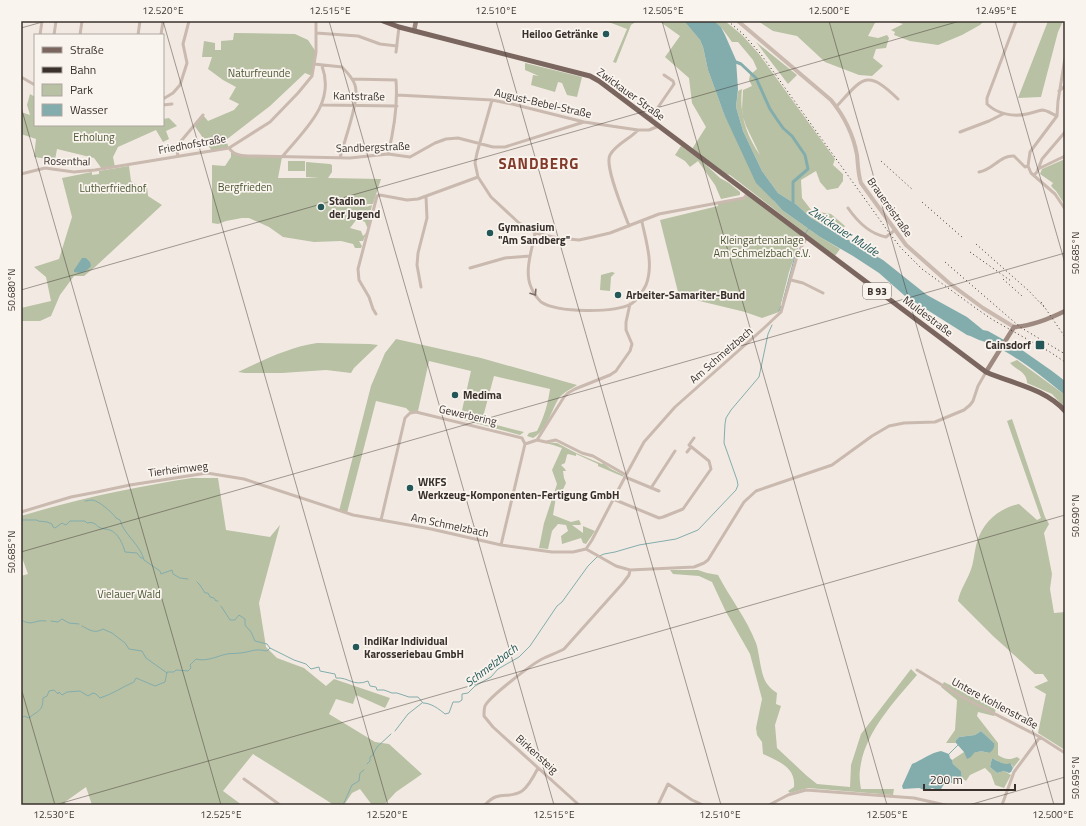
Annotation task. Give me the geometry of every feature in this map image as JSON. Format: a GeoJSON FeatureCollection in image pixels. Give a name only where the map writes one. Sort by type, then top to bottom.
{"type":"FeatureCollection","features":[{"type":"Feature","properties":{"kind":"main road","name":"B 93"},"geometry":{"type":"LineString","coordinates":[[383,21],[414,31]]}},
{"type":"Feature","properties":{"kind":"main road"},"geometry":{"type":"LineString","coordinates":[[414,31],[416,21]]}},
{"type":"Feature","properties":{"kind":"main road","name":"Zwickauer Straße"},"geometry":{"type":"LineString","coordinates":[[414,31],[590,76],[599,81],[748,193]]}},
{"type":"Feature","properties":{"kind":"main road","name":"Muldestraße"},"geometry":{"type":"LineString","coordinates":[[748,193],[986,372],[1040,392],[1049,397],[1065,411]]}},
{"type":"Feature","properties":{"kind":"main road"},"geometry":{"type":"LineString","coordinates":[[986,372],[1014,327],[1022,327],[1043,321],[1065,310]]}},
{"type":"Feature","properties":{"kind":"street"},"geometry":{"type":"LineString","coordinates":[[40,34],[42,21]]}},
{"type":"Feature","properties":{"kind":"street"},"geometry":{"type":"LineString","coordinates":[[54,34],[56,21]]}},
{"type":"Feature","properties":{"kind":"street"},"geometry":{"type":"LineString","coordinates":[[80,34],[82,21]]}},
{"type":"Feature","properties":{"kind":"street"},"geometry":{"type":"LineString","coordinates":[[138,34],[140,21]]}},
{"type":"Feature","properties":{"kind":"street"},"geometry":{"type":"LineString","coordinates":[[161,34],[163,21]]}},
{"type":"Feature","properties":{"kind":"street"},"geometry":{"type":"LineString","coordinates":[[164,98],[173,93],[180,84],[187,63],[183,44],[189,21]]}},
{"type":"Feature","properties":{"kind":"street","name":"Friedhofstraße"},"geometry":{"type":"LineString","coordinates":[[114,167],[229,148],[270,122],[312,76],[316,21]]}},
{"type":"Feature","properties":{"kind":"street","name":"Brauereistraße"},"geometry":{"type":"LineString","coordinates":[[738,21],[827,96],[836,107],[850,127],[857,156],[858,175],[861,183],[906,245],[933,270],[983,308],[1014,327]]}},
{"type":"Feature","properties":{"kind":"street"},"geometry":{"type":"LineString","coordinates":[[1016,21],[986,104],[992,110],[1003,114],[1024,115],[1041,110],[1057,116]]}},
{"type":"Feature","properties":{"kind":"street"},"geometry":{"type":"LineString","coordinates":[[396,52],[399,27]]}},
{"type":"Feature","properties":{"kind":"street"},"geometry":{"type":"LineString","coordinates":[[316,33],[358,36],[380,44],[397,46]]}},
{"type":"Feature","properties":{"kind":"street"},"geometry":{"type":"LineString","coordinates":[[1065,58],[1059,91],[1057,116],[1030,152],[1028,166],[1031,173],[1055,194],[1065,209]]}},
{"type":"Feature","properties":{"kind":"street"},"geometry":{"type":"LineString","coordinates":[[314,64],[342,67],[352,79],[356,88],[356,99],[340,158]]}},
{"type":"Feature","properties":{"kind":"street"},"geometry":{"type":"LineString","coordinates":[[282,157],[317,114],[322,105],[326,86],[325,74],[322,66]]}},
{"type":"Feature","properties":{"kind":"street"},"geometry":{"type":"LineString","coordinates":[[650,119],[674,84],[673,81],[664,75]]}},
{"type":"Feature","properties":{"kind":"street"},"geometry":{"type":"LineString","coordinates":[[21,77],[34,84]]}},
{"type":"Feature","properties":{"kind":"street"},"geometry":{"type":"LineString","coordinates":[[352,79],[396,80],[397,106],[388,154]]}},
{"type":"Feature","properties":{"kind":"street"},"geometry":{"type":"LineString","coordinates":[[836,107],[858,83],[867,80],[881,83],[898,99]]}},
{"type":"Feature","properties":{"kind":"street"},"geometry":{"type":"LineString","coordinates":[[1059,91],[1065,86]]}},
{"type":"Feature","properties":{"kind":"street","name":"August-Bebel-Straße"},"geometry":{"type":"LineString","coordinates":[[397,95],[492,100],[584,122],[638,130],[649,130],[659,126]]}},
{"type":"Feature","properties":{"kind":"street"},"geometry":{"type":"LineString","coordinates":[[492,100],[475,163],[478,177],[491,197],[519,222],[535,233],[558,238],[579,240],[598,237],[642,222],[659,214],[744,198],[748,193]]}},
{"type":"Feature","properties":{"kind":"street"},"geometry":{"type":"LineString","coordinates":[[164,105],[172,104]]}},
{"type":"Feature","properties":{"kind":"street","name":"Kantstraße"},"geometry":{"type":"LineString","coordinates":[[322,105],[397,106]]}},
{"type":"Feature","properties":{"kind":"street"},"geometry":{"type":"LineString","coordinates":[[960,132],[1003,114]]}},
{"type":"Feature","properties":{"kind":"street"},"geometry":{"type":"LineString","coordinates":[[178,156],[176,147],[203,115]]}},
{"type":"Feature","properties":{"kind":"street","name":"Sandbergstraße"},"geometry":{"type":"LineString","coordinates":[[229,148],[231,152],[239,155],[364,158],[388,154],[410,157],[435,143],[446,139],[458,138],[493,147],[505,147],[584,122]]}},
{"type":"Feature","properties":{"kind":"street"},"geometry":{"type":"LineString","coordinates":[[629,226],[608,162],[609,156],[613,150],[638,130]]}},
{"type":"Feature","properties":{"kind":"street"},"geometry":{"type":"LineString","coordinates":[[1034,175],[1042,159],[1065,132]]}},
{"type":"Feature","properties":{"kind":"street"},"geometry":{"type":"LineString","coordinates":[[979,172],[991,168],[1006,156],[1014,156],[1025,167],[1028,166]]}},
{"type":"Feature","properties":{"kind":"street"},"geometry":{"type":"LineString","coordinates":[[1038,169],[1065,156]]}},
{"type":"Feature","properties":{"kind":"street","name":"Rosenthal"},"geometry":{"type":"LineString","coordinates":[[21,174],[45,168],[74,172],[114,167]]}},
{"type":"Feature","properties":{"kind":"street"},"geometry":{"type":"LineString","coordinates":[[376,314],[369,297],[359,280],[358,269],[378,196],[407,200],[426,197],[478,177]]}},
{"type":"Feature","properties":{"kind":"street"},"geometry":{"type":"LineString","coordinates":[[421,287],[417,265],[418,253],[427,218],[426,197]]}},
{"type":"Feature","properties":{"kind":"street"},"geometry":{"type":"LineString","coordinates":[[848,208],[857,220],[878,235],[886,237],[895,230]]}},
{"type":"Feature","properties":{"kind":"street"},"geometry":{"type":"LineString","coordinates":[[535,233],[530,256],[528,278],[531,288],[537,298],[548,305],[568,309],[617,309],[630,304],[639,296],[649,276],[648,248],[642,222]]}},
{"type":"Feature","properties":{"kind":"street","name":"Am Schmelzbach"},"geometry":{"type":"LineString","coordinates":[[382,520],[431,529],[501,545],[552,552],[573,552],[586,549],[644,442],[675,407],[778,315],[783,308],[798,253],[807,237]]}},
{"type":"Feature","properties":{"kind":"street"},"geometry":{"type":"LineString","coordinates":[[470,268],[505,258],[530,256]]}},
{"type":"Feature","properties":{"kind":"street"},"geometry":{"type":"LineString","coordinates":[[791,280],[803,283],[823,293]]}},
{"type":"Feature","properties":{"kind":"street"},"geometry":{"type":"LineString","coordinates":[[537,440],[568,393],[616,371],[630,351],[632,344],[626,330],[626,322],[630,304]]}},
{"type":"Feature","properties":{"kind":"street"},"geometry":{"type":"LineString","coordinates":[[586,549],[616,566],[630,570],[694,567],[704,564],[744,502],[756,491],[832,465],[872,436],[889,426],[904,423],[935,422],[964,410],[970,405],[986,372]]}},
{"type":"Feature","properties":{"kind":"street","name":"Gewerbering"},"geometry":{"type":"LineString","coordinates":[[382,520],[405,418],[410,413],[416,412],[518,436],[522,438],[525,444]]}},
{"type":"Feature","properties":{"kind":"street"},"geometry":{"type":"LineString","coordinates":[[687,452],[691,447],[689,445],[694,438]]}},
{"type":"Feature","properties":{"kind":"street"},"geometry":{"type":"LineString","coordinates":[[501,545],[525,444],[537,440],[546,442],[556,440],[582,453],[593,456],[625,476],[659,491]]}},
{"type":"Feature","properties":{"kind":"street"},"geometry":{"type":"LineString","coordinates":[[613,499],[659,518],[683,509],[711,469],[709,461],[691,447]]}},
{"type":"Feature","properties":{"kind":"street"},"geometry":{"type":"LineString","coordinates":[[651,488],[676,451]]}},
{"type":"Feature","properties":{"kind":"street","name":"Tierheimweg"},"geometry":{"type":"LineString","coordinates":[[21,512],[71,497],[130,485],[207,473],[244,479],[347,513],[382,520]]}},
{"type":"Feature","properties":{"kind":"street","name":"Birkensteig"},"geometry":{"type":"LineString","coordinates":[[579,805],[493,726],[484,716],[485,706],[492,698],[543,658],[558,653],[564,649],[623,583],[629,575],[630,570]]}},
{"type":"Feature","properties":{"kind":"street","name":"Untere Kohlenstraße"},"geometry":{"type":"LineString","coordinates":[[917,670],[962,697],[1040,737],[1065,752]]}},
{"type":"Feature","properties":{"kind":"street"},"geometry":{"type":"LineString","coordinates":[[1002,805],[1014,772],[1040,737]]}},
{"type":"Feature","properties":{"kind":"street"},"geometry":{"type":"LineString","coordinates":[[485,805],[489,800],[496,796],[514,794],[521,791],[527,786],[538,768]]}},
{"type":"Feature","properties":{"kind":"street"},"geometry":{"type":"LineString","coordinates":[[244,779],[280,805]]}},
{"type":"Feature","properties":{"kind":"street"},"geometry":{"type":"LineString","coordinates":[[658,805],[668,784],[692,800],[703,805]]}},
{"type":"Feature","properties":{"kind":"street"},"geometry":{"type":"LineString","coordinates":[[769,805],[788,795],[806,790],[914,798],[945,805]]}},
{"type":"Feature","properties":{"kind":"green space"},"geometry":{"type":"Polygon","coordinates":[[[606,21],[637,21],[631,25],[616,63],[613,62],[627,29],[606,21]]]}},
{"type":"Feature","properties":{"kind":"green space"},"geometry":{"type":"Polygon","coordinates":[[[659,21],[684,21],[700,40],[708,70],[724,114],[774,201],[782,210],[820,237],[840,249],[835,256],[730,175],[725,174],[692,149],[706,127],[692,103],[689,78],[665,57],[680,36],[659,21]]]}},
{"type":"Feature","properties":{"kind":"green space"},"geometry":{"type":"Polygon","coordinates":[[[714,21],[725,21],[742,35],[759,54],[835,159],[833,165],[843,174],[843,181],[838,188],[827,190],[820,182],[816,171],[801,180],[802,198],[812,211],[831,214],[845,226],[839,235],[811,218],[797,205],[778,193],[762,171],[743,131],[736,107],[738,91],[742,89],[742,108],[743,90],[752,86],[749,80],[750,75],[757,69],[753,60],[738,42],[732,42],[721,27],[714,21]],[[743,118],[747,132],[760,155],[743,118]]]}},
{"type":"Feature","properties":{"kind":"green space"},"geometry":{"type":"Polygon","coordinates":[[[758,21],[876,21],[868,36],[878,38],[887,35],[889,38],[886,48],[876,49],[873,58],[883,66],[872,76],[859,75],[825,62],[797,36],[773,31],[758,21]]]}},
{"type":"Feature","properties":{"kind":"green space"},"geometry":{"type":"Polygon","coordinates":[[[893,21],[984,21],[980,25],[962,35],[938,45],[910,41],[894,35],[895,32],[891,30],[903,24],[893,21]]]}},
{"type":"Feature","properties":{"kind":"green space"},"geometry":{"type":"Polygon","coordinates":[[[1048,21],[1063,21],[1058,32],[1041,97],[1018,98],[1048,21]]]}},
{"type":"Feature","properties":{"kind":"green space","name":"Naturfreunde"},"geometry":{"type":"Polygon","coordinates":[[[234,33],[295,34],[308,40],[316,52],[312,76],[305,73],[270,106],[226,140],[229,148],[212,151],[194,125],[203,115],[208,121],[234,110],[239,104],[229,99],[236,87],[208,69],[212,57],[202,57],[204,41],[215,43],[215,50],[221,50],[221,41],[233,40],[234,33]]]}},
{"type":"Feature","properties":{"kind":"green space"},"geometry":{"type":"Polygon","coordinates":[[[756,42],[797,75],[788,84],[756,42]]]}},
{"type":"Feature","properties":{"kind":"green space"},"geometry":{"type":"Polygon","coordinates":[[[525,63],[582,77],[577,97],[567,95],[562,83],[558,82],[555,92],[531,85],[533,75],[539,76],[525,70],[525,63]]]}},
{"type":"Feature","properties":{"kind":"green space","name":"Erholung"},"geometry":{"type":"Polygon","coordinates":[[[30,94],[34,96],[34,126],[164,126],[164,119],[169,118],[177,126],[166,131],[169,139],[163,142],[156,130],[118,147],[113,157],[115,167],[102,169],[94,158],[57,149],[55,160],[34,157],[36,139],[21,134],[21,112],[30,115],[27,105],[30,94]]]}},
{"type":"Feature","properties":{"kind":"green space"},"geometry":{"type":"Polygon","coordinates":[[[681,146],[703,162],[720,178],[740,192],[740,195],[721,199],[715,185],[698,161],[690,167],[685,161],[675,155],[681,146]]]}},
{"type":"Feature","properties":{"kind":"green space","name":"Bergfrieden"},"geometry":{"type":"Polygon","coordinates":[[[231,151],[239,155],[282,157],[278,178],[319,178],[306,177],[306,162],[332,165],[332,172],[328,178],[381,179],[373,204],[367,204],[366,207],[372,205],[371,210],[373,210],[368,227],[365,222],[357,219],[350,228],[361,231],[363,236],[366,233],[363,241],[359,241],[362,246],[361,248],[355,248],[353,244],[341,241],[314,242],[283,237],[269,227],[249,218],[226,221],[218,224],[212,223],[212,165],[225,166],[231,157],[231,151]]]}},
{"type":"Feature","properties":{"kind":"green space"},"geometry":{"type":"Polygon","coordinates":[[[1065,159],[1065,205],[1051,186],[1053,183],[1040,174],[1042,169],[1065,159]]]}},
{"type":"Feature","properties":{"kind":"green space"},"geometry":{"type":"Polygon","coordinates":[[[288,161],[305,161],[305,171],[288,171],[288,161]]]}},
{"type":"Feature","properties":{"kind":"green space","name":"Lutherfriedhof"},"geometry":{"type":"Polygon","coordinates":[[[129,166],[131,181],[138,186],[147,185],[148,196],[162,205],[84,276],[74,276],[60,295],[51,316],[40,321],[21,321],[21,308],[51,301],[46,277],[34,267],[59,259],[72,217],[62,178],[92,172],[92,175],[99,174],[99,171],[129,166]]]}},
{"type":"Feature","properties":{"kind":"green space","name":"Kleingartenanlage Am Schmelzbach e.V."},"geometry":{"type":"Polygon","coordinates":[[[748,193],[803,234],[789,272],[779,312],[762,318],[745,312],[679,296],[660,220],[718,206],[718,202],[744,198],[748,193]]]}},
{"type":"Feature","properties":{"kind":"green space"},"geometry":{"type":"Polygon","coordinates":[[[612,272],[615,273],[611,277],[610,291],[600,290],[601,275],[612,272]]]}},
{"type":"Feature","properties":{"kind":"green space"},"geometry":{"type":"Polygon","coordinates":[[[396,339],[481,358],[577,385],[565,392],[559,398],[542,430],[533,438],[527,436],[529,433],[537,431],[542,421],[550,389],[494,376],[483,417],[489,418],[489,423],[524,432],[520,435],[460,419],[471,371],[429,361],[418,411],[410,412],[406,408],[376,401],[347,513],[339,511],[371,386],[385,353],[396,339]]]}},
{"type":"Feature","properties":{"kind":"green space"},"geometry":{"type":"Polygon","coordinates":[[[317,343],[378,345],[354,368],[351,373],[326,370],[282,373],[238,372],[287,351],[317,343]]]}},
{"type":"Feature","properties":{"kind":"green space"},"geometry":{"type":"Polygon","coordinates":[[[1017,360],[1065,395],[1065,408],[1052,394],[1027,383],[1025,376],[1010,363],[1017,360]]]}},
{"type":"Feature","properties":{"kind":"green space"},"geometry":{"type":"Polygon","coordinates":[[[1012,419],[1045,517],[1049,524],[1044,533],[1052,574],[1050,589],[1054,613],[1065,612],[1065,750],[1038,733],[1046,694],[1034,687],[1048,681],[1043,674],[1035,674],[993,636],[958,601],[971,569],[980,535],[983,528],[993,517],[1005,509],[1019,504],[1037,520],[1041,518],[1007,421],[1012,419]]]}},
{"type":"Feature","properties":{"kind":"green space"},"geometry":{"type":"Polygon","coordinates":[[[541,442],[557,443],[576,453],[602,464],[603,463],[624,477],[598,466],[598,464],[576,454],[576,456],[568,454],[565,463],[561,465],[566,471],[563,471],[566,483],[560,496],[556,497],[553,515],[571,522],[579,520],[580,525],[572,525],[583,533],[583,526],[595,531],[586,544],[583,543],[581,538],[562,544],[561,536],[568,531],[566,525],[558,524],[552,531],[548,549],[539,548],[544,523],[557,484],[552,470],[562,448],[541,442]]]}},
{"type":"Feature","properties":{"kind":"green space","name":"Vielauer Wald"},"geometry":{"type":"Polygon","coordinates":[[[192,478],[218,478],[226,530],[270,537],[280,525],[259,603],[266,647],[277,658],[304,668],[326,686],[334,679],[390,698],[385,708],[356,695],[353,704],[336,699],[329,714],[375,742],[389,744],[422,774],[396,792],[384,805],[372,805],[360,789],[352,793],[344,805],[334,805],[253,754],[223,791],[242,805],[92,805],[86,787],[65,802],[65,805],[21,805],[21,576],[28,574],[21,555],[21,516],[106,494],[192,478]]]}},
{"type":"Feature","properties":{"kind":"green space"},"geometry":{"type":"Polygon","coordinates":[[[670,570],[698,570],[718,575],[743,617],[756,643],[765,681],[777,693],[776,704],[781,706],[775,725],[777,748],[817,784],[850,787],[851,765],[861,734],[911,669],[917,675],[881,719],[867,743],[860,770],[861,789],[894,789],[893,795],[808,788],[790,793],[788,791],[794,787],[792,774],[780,762],[763,754],[762,742],[757,735],[756,728],[762,699],[750,654],[725,610],[712,582],[699,576],[673,574],[670,570]]]}},
{"type":"Feature","properties":{"kind":"green space"},"geometry":{"type":"Polygon","coordinates":[[[944,682],[996,708],[994,716],[978,712],[977,716],[998,743],[998,755],[1005,759],[1017,757],[1020,759],[1013,768],[1012,765],[1003,764],[992,758],[990,767],[997,773],[1004,771],[1011,775],[1004,788],[995,785],[991,774],[985,768],[970,775],[966,781],[962,778],[961,771],[953,764],[952,760],[964,752],[971,757],[973,753],[977,752],[989,753],[994,743],[981,731],[975,735],[959,737],[956,740],[956,743],[946,743],[955,730],[957,700],[941,687],[944,682]]]}},
{"type":"Feature","properties":{"kind":"water"},"geometry":{"type":"Polygon","coordinates":[[[684,21],[714,21],[721,27],[736,60],[738,89],[736,107],[743,131],[762,171],[778,193],[797,205],[811,218],[883,260],[927,295],[967,317],[983,330],[988,331],[1022,350],[1052,371],[1065,381],[1065,395],[1035,371],[1013,356],[990,344],[967,335],[905,296],[879,273],[820,237],[782,210],[756,183],[724,114],[708,70],[700,40],[684,21]]]}},
{"type":"Feature","properties":{"kind":"water"},"geometry":{"type":"Polygon","coordinates":[[[82,258],[86,258],[90,262],[91,266],[84,272],[74,272],[74,270],[82,258]]]}},
{"type":"Feature","properties":{"kind":"water"},"geometry":{"type":"Polygon","coordinates":[[[981,731],[994,743],[992,751],[989,753],[974,753],[967,759],[964,752],[956,743],[956,740],[959,737],[975,735],[981,731]]]}},
{"type":"Feature","properties":{"kind":"water"},"geometry":{"type":"Polygon","coordinates":[[[941,751],[949,754],[953,764],[961,771],[963,783],[952,783],[946,781],[941,789],[938,790],[932,788],[927,791],[919,788],[903,789],[902,786],[912,764],[933,753],[941,751]]]}},
{"type":"Feature","properties":{"kind":"water"},"geometry":{"type":"Polygon","coordinates":[[[992,758],[1004,764],[1010,763],[1013,768],[1011,772],[1009,773],[1004,771],[997,773],[990,767],[992,758]]]}},
{"type":"Feature","properties":{"kind":"waterway"},"geometry":{"type":"LineString","coordinates":[[736,62],[741,64],[756,78],[770,109],[805,155],[808,169],[793,182],[793,203]]}},
{"type":"Feature","properties":{"kind":"waterway","name":"Schmelzbach"},"geometry":{"type":"LineString","coordinates":[[805,234],[809,228]]}},
{"type":"Feature","properties":{"kind":"waterway","name":"Schmelzbach"},"geometry":{"type":"LineString","coordinates":[[783,301],[796,252],[802,238]]}},
{"type":"Feature","properties":{"kind":"waterway","name":"Schmelzbach"},"geometry":{"type":"LineString","coordinates":[[779,311],[781,306]]}},
{"type":"Feature","properties":{"kind":"waterway","name":"Schmelzbach"},"geometry":{"type":"LineString","coordinates":[[21,719],[24,716],[29,718],[39,710],[42,706],[43,698],[47,696],[49,691],[54,690],[58,694],[59,692],[62,695],[67,692],[80,691],[88,696],[93,693],[96,694],[100,698],[134,682],[136,678],[155,686],[165,682],[167,672],[174,672],[176,670],[188,671],[191,668],[190,665],[196,659],[208,659],[227,654],[244,653],[255,650],[267,651],[270,648],[294,660],[306,664],[311,669],[319,667],[320,671],[335,674],[336,678],[358,683],[368,681],[370,686],[376,687],[377,690],[384,690],[409,697],[418,697],[423,703],[432,705],[445,714],[449,713],[453,702],[459,702],[462,700],[462,694],[468,693],[475,686],[491,677],[498,669],[519,657],[530,646],[557,606],[562,602],[588,566],[597,557],[639,545],[676,539],[698,530],[736,490],[738,485],[737,480],[724,443],[726,418],[759,377],[768,334],[772,325]]}},
{"type":"Feature","properties":{"kind":"waterway"},"geometry":{"type":"LineString","coordinates":[[85,501],[92,500],[98,502],[120,520],[125,530],[139,549],[144,560],[160,571],[161,574],[172,570],[173,574],[180,578],[188,579]]}},
{"type":"Feature","properties":{"kind":"waterway"},"geometry":{"type":"LineString","coordinates":[[21,520],[37,520],[47,522],[52,524],[55,528],[62,523],[66,525],[70,521],[85,521],[87,523],[92,523],[103,529],[113,531],[118,536],[125,552],[137,553],[141,558],[143,558]]}},
{"type":"Feature","properties":{"kind":"waterway"},"geometry":{"type":"LineString","coordinates":[[197,582],[205,593],[208,593],[210,597],[218,601]]}},
{"type":"Feature","properties":{"kind":"waterway"},"geometry":{"type":"LineString","coordinates":[[221,606],[230,620],[235,620],[239,615],[245,619],[245,625],[251,632],[255,641],[267,644],[270,648]]}},
{"type":"Feature","properties":{"kind":"waterway"},"geometry":{"type":"LineString","coordinates":[[51,621],[58,622],[62,619],[69,623],[79,624]]}},
{"type":"Feature","properties":{"kind":"waterway"},"geometry":{"type":"LineString","coordinates":[[21,620],[28,623],[46,621]]}},
{"type":"Feature","properties":{"kind":"waterway"},"geometry":{"type":"LineString","coordinates":[[82,626],[92,631],[103,629],[112,633],[125,643],[129,649],[142,651],[146,658],[167,673]]}},
{"type":"Feature","properties":{"kind":"waterway"},"geometry":{"type":"LineString","coordinates":[[395,731],[408,714],[422,703]]}},
{"type":"Feature","properties":{"kind":"waterway"},"geometry":{"type":"LineString","coordinates":[[367,764],[377,747],[391,734]]}},
{"type":"Feature","properties":{"kind":"waterway"},"geometry":{"type":"LineString","coordinates":[[949,754],[958,745]]}},
{"type":"Feature","properties":{"kind":"waterway"},"geometry":{"type":"LineString","coordinates":[[343,805],[352,785],[359,781],[360,773],[364,770]]}},
{"type":"Feature","properties":{"kind":"railway"},"geometry":{"type":"LineString","coordinates":[[728,21],[743,34],[760,53],[901,248],[922,269],[977,309],[1065,362]]}},
{"type":"Feature","properties":{"kind":"railway"},"geometry":{"type":"LineString","coordinates":[[881,161],[913,190]]}},
{"type":"Feature","properties":{"kind":"railway"},"geometry":{"type":"LineString","coordinates":[[922,202],[962,237]]}},
{"type":"Feature","properties":{"kind":"railway"},"geometry":{"type":"LineString","coordinates":[[976,244],[1029,291],[1044,307]]}},
{"type":"Feature","properties":{"kind":"railway"},"geometry":{"type":"LineString","coordinates":[[970,252],[1011,281]]}},
{"type":"Feature","properties":{"kind":"railway"},"geometry":{"type":"LineString","coordinates":[[945,262],[1020,327],[1065,354]]}},
{"type":"Feature","properties":{"kind":"railway"},"geometry":{"type":"LineString","coordinates":[[1003,279],[1022,296]]}},
{"type":"Feature","properties":{"kind":"railway"},"geometry":{"type":"LineString","coordinates":[[1041,302],[1065,337]]}},
{"type":"Feature","properties":{"kind":"place","name":"Heiloo Getränke"},"geometry":{"type":"Point","coordinates":[606,34]}},
{"type":"Feature","properties":{"kind":"place","name":"Stadion der Jugend"},"geometry":{"type":"Point","coordinates":[321,207]}},
{"type":"Feature","properties":{"kind":"place","name":"Gymnasium \"Am Sandberg\""},"geometry":{"type":"Point","coordinates":[490,233]}},
{"type":"Feature","properties":{"kind":"place","name":"Arbeiter-Samariter-Bund"},"geometry":{"type":"Point","coordinates":[618,295]}},
{"type":"Feature","properties":{"kind":"place","name":"Cainsdorf"},"geometry":{"type":"Point","coordinates":[1040,345]}},
{"type":"Feature","properties":{"kind":"place","name":"Medima"},"geometry":{"type":"Point","coordinates":[455,395]}},
{"type":"Feature","properties":{"kind":"place","name":"WKFS Werkzeug-Komponenten-Fertigung GmbH"},"geometry":{"type":"Point","coordinates":[410,488]}},
{"type":"Feature","properties":{"kind":"place","name":"IndiKar Individual Karosseriebau GmbH"},"geometry":{"type":"Point","coordinates":[356,647]}},
{"type":"Feature","properties":{"kind":"district","name":"SANDBERG"},"geometry":{"type":"Point","coordinates":[539,163]}},
{"type":"Feature","properties":{"kind":"water label","name":"Zwickauer Mulde"},"geometry":{"type":"Point","coordinates":[844,231]}}]}
